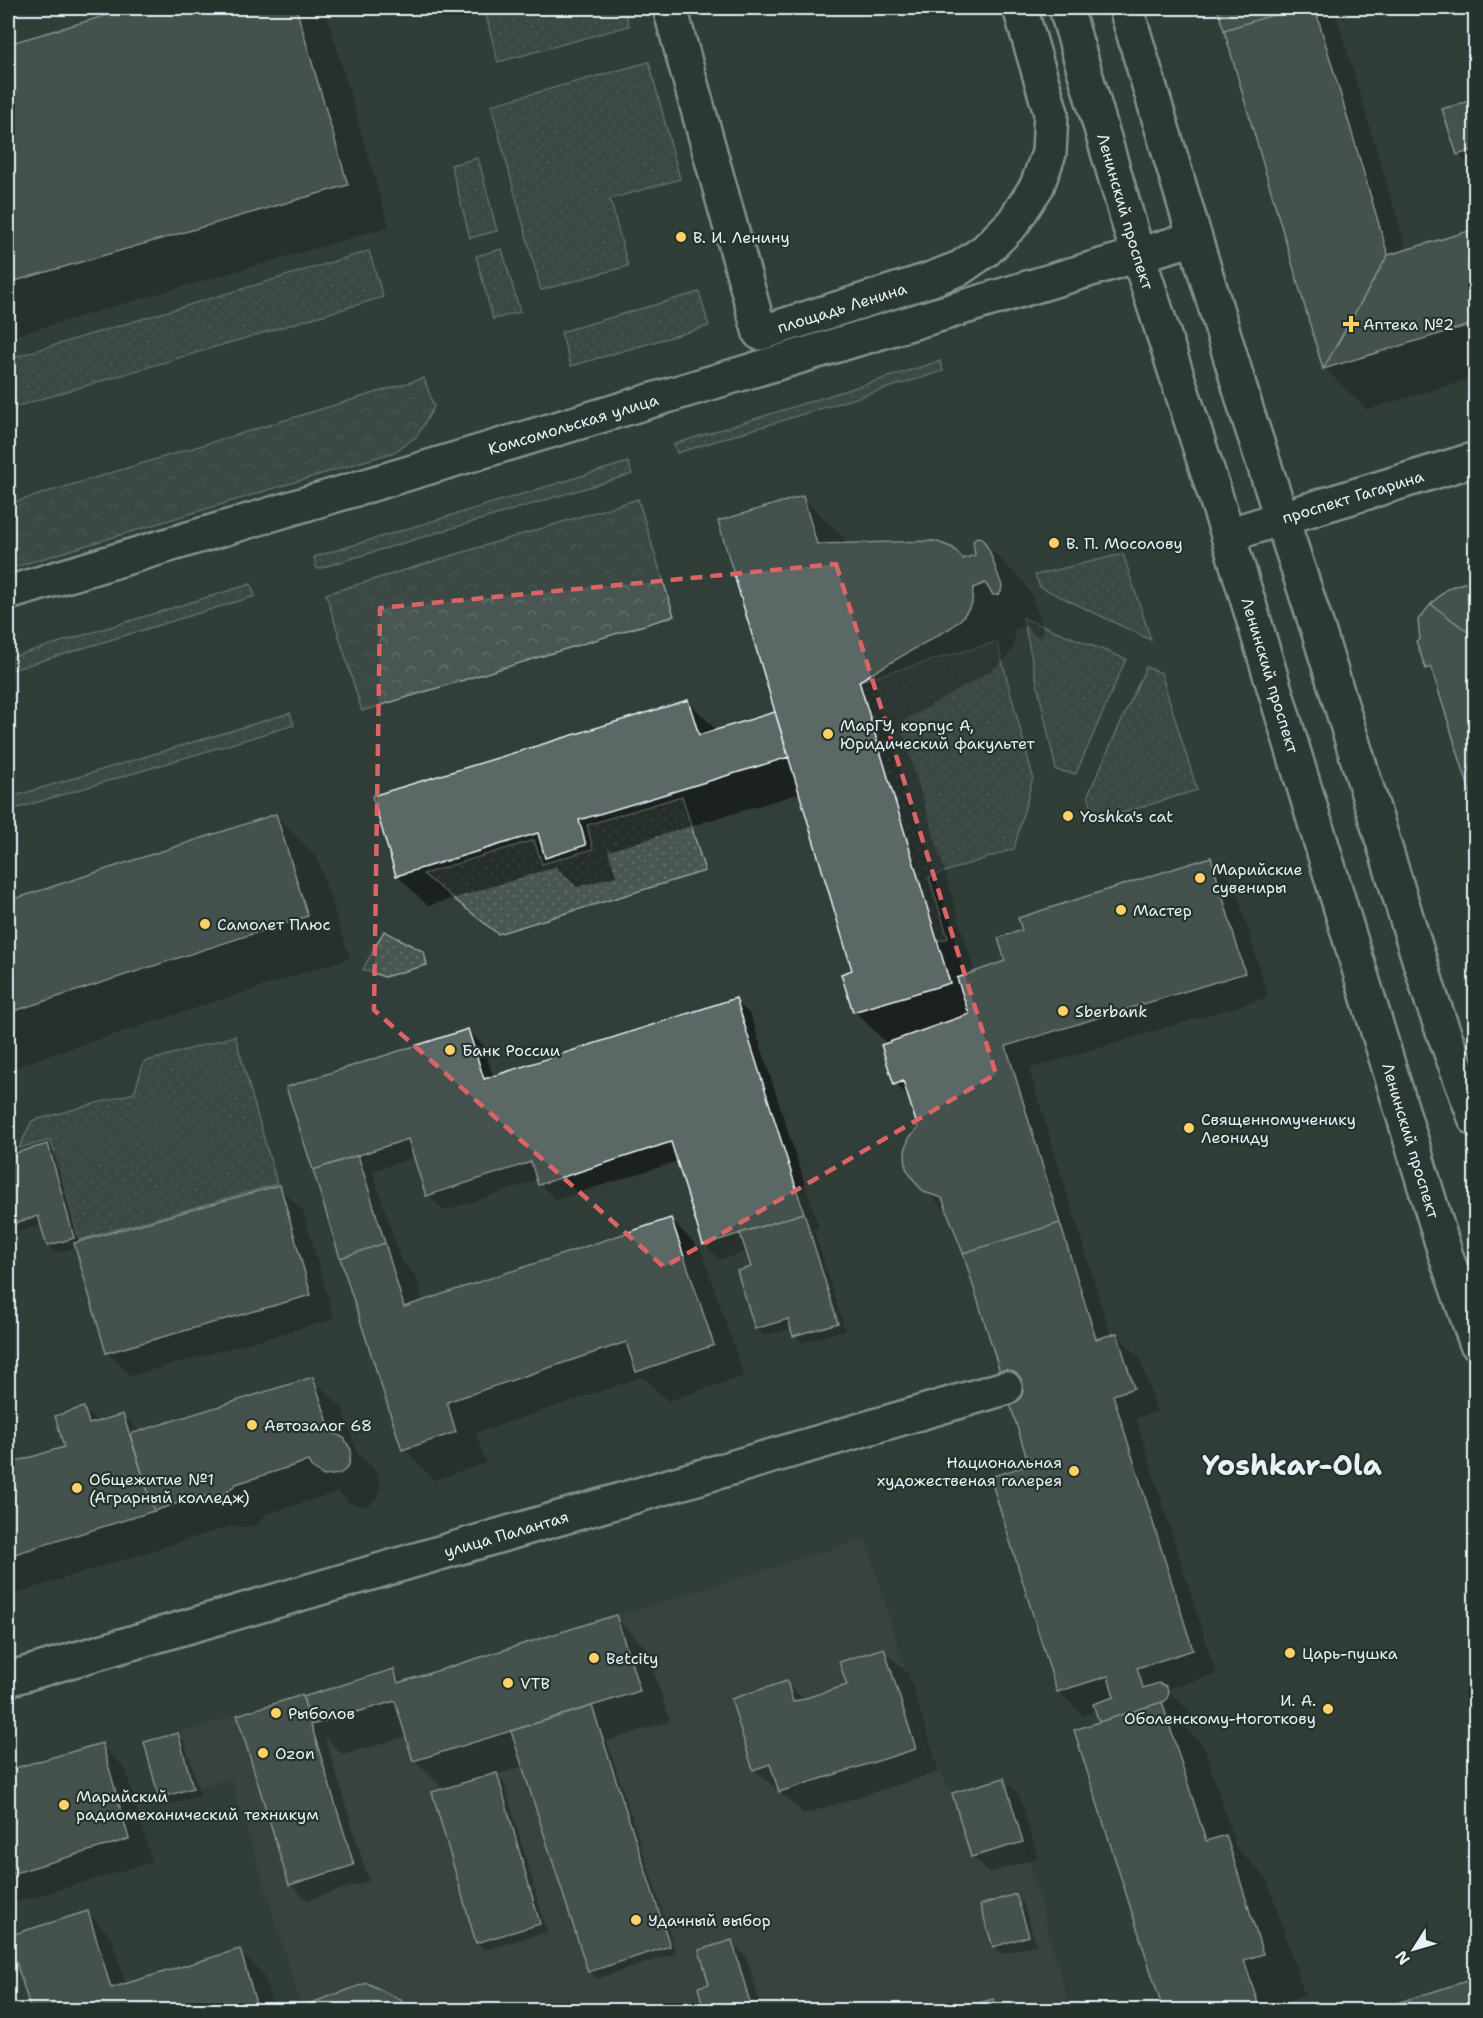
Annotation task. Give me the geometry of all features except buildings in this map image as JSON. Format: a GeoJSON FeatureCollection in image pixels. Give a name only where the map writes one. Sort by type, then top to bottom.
{"type":"FeatureCollection","features":[{"type":"Feature","properties":{"kind":"main road","name":"площадь Ленина"},"geometry":{"type":"LineString","coordinates":[[670,8],[760,333],[929,280],[960,268],[986,250],[1012,223],[1037,186],[1049,153],[1051,113],[1020,8]]}},
{"type":"Feature","properties":{"kind":"main road","name":"Ленинский проспект"},"geometry":{"type":"LineString","coordinates":[[1066,8],[1138,255],[1228,535],[1446,1256],[1476,1342]]}},
{"type":"Feature","properties":{"kind":"main road"},"geometry":{"type":"LineString","coordinates":[[1126,8],[1247,412],[1329,662],[1432,1001],[1476,1120]]}},
{"type":"Feature","properties":{"kind":"main road","name":"Комсомольская улица"},"geometry":{"type":"LineString","coordinates":[[8,593],[1195,238]]}},
{"type":"Feature","properties":{"kind":"main road","name":"проспект Гагарина"},"geometry":{"type":"LineString","coordinates":[[1228,535],[1476,459]]}},
{"type":"Feature","properties":{"kind":"main road","name":"улица Палантая"},"geometry":{"type":"LineString","coordinates":[[8,1679],[1005,1388]]}},
{"type":"Feature","properties":{"kind":"highlighted area"},"geometry":{"type":"Polygon","coordinates":[[[836,564],[996,1074],[664,1267],[374,1010],[380,608],[836,564]]]}},
{"type":"Feature","properties":{"kind":"shaded area"},"geometry":{"type":"Polygon","coordinates":[[[865,1539],[933,1760],[952,1793],[971,1857],[1023,1842],[1070,2010],[303,2010],[231,1778],[193,1788],[178,1733],[394,1669],[399,1683],[865,1539]]]}},
{"type":"Feature","properties":{"kind":"green space"},"geometry":{"type":"Polygon","coordinates":[[[484,8],[624,8],[629,26],[498,62],[484,8]]]}},
{"type":"Feature","properties":{"kind":"green space"},"geometry":{"type":"Polygon","coordinates":[[[649,62],[680,179],[610,199],[628,266],[541,290],[491,105],[649,62]]]}},
{"type":"Feature","properties":{"kind":"green space"},"geometry":{"type":"Polygon","coordinates":[[[478,158],[497,231],[470,238],[451,165],[478,158]]]}},
{"type":"Feature","properties":{"kind":"green space"},"geometry":{"type":"Polygon","coordinates":[[[502,249],[520,312],[493,319],[476,256],[502,249]]]}},
{"type":"Feature","properties":{"kind":"green space"},"geometry":{"type":"Polygon","coordinates":[[[369,251],[383,297],[8,409],[8,359],[369,251]]]}},
{"type":"Feature","properties":{"kind":"green space"},"geometry":{"type":"Polygon","coordinates":[[[699,292],[709,326],[571,366],[561,332],[699,292]]]}},
{"type":"Feature","properties":{"kind":"green space"},"geometry":{"type":"Polygon","coordinates":[[[940,361],[943,371],[677,453],[674,444],[940,361]]]}},
{"type":"Feature","properties":{"kind":"green space"},"geometry":{"type":"Polygon","coordinates":[[[424,378],[434,407],[417,436],[394,452],[8,569],[8,504],[424,378]]]}},
{"type":"Feature","properties":{"kind":"green space"},"geometry":{"type":"Polygon","coordinates":[[[628,462],[632,474],[317,569],[314,557],[628,462]]]}},
{"type":"Feature","properties":{"kind":"green space"},"geometry":{"type":"Polygon","coordinates":[[[638,499],[674,616],[362,711],[326,594],[638,499]]]}},
{"type":"Feature","properties":{"kind":"green space"},"geometry":{"type":"Polygon","coordinates":[[[1123,554],[1151,640],[1040,587],[1035,575],[1123,554]]]}},
{"type":"Feature","properties":{"kind":"green space"},"geometry":{"type":"Polygon","coordinates":[[[251,584],[255,596],[8,671],[8,658],[251,584]]]}},
{"type":"Feature","properties":{"kind":"green space"},"geometry":{"type":"Polygon","coordinates":[[[1023,618],[1126,659],[1076,774],[1056,770],[1023,618]]]}},
{"type":"Feature","properties":{"kind":"green space"},"geometry":{"type":"Polygon","coordinates":[[[997,642],[1033,777],[1014,849],[929,877],[948,938],[937,941],[859,681],[997,642]]]}},
{"type":"Feature","properties":{"kind":"green space"},"geometry":{"type":"Polygon","coordinates":[[[1146,667],[1161,673],[1197,790],[1096,821],[1088,795],[1146,667]]]}},
{"type":"Feature","properties":{"kind":"green space"},"geometry":{"type":"Polygon","coordinates":[[[290,713],[294,725],[8,811],[8,798],[290,713]]]}},
{"type":"Feature","properties":{"kind":"green space"},"geometry":{"type":"Polygon","coordinates":[[[682,796],[705,871],[498,934],[423,874],[534,840],[542,864],[593,849],[587,825],[682,796]]]}},
{"type":"Feature","properties":{"kind":"green space"},"geometry":{"type":"Polygon","coordinates":[[[384,931],[424,952],[427,965],[384,977],[363,969],[384,931]]]}},
{"type":"Feature","properties":{"kind":"green space"},"geometry":{"type":"Polygon","coordinates":[[[235,1036],[277,1184],[79,1240],[51,1140],[19,1148],[32,1121],[134,1093],[144,1062],[235,1036]]]}},
{"type":"Feature","properties":{"kind":"place","name":"В. И. Ленину"},"geometry":{"type":"Point","coordinates":[681,237]}},
{"type":"Feature","properties":{"kind":"place","name":"Аптека №2"},"geometry":{"type":"Point","coordinates":[1351,324]}},
{"type":"Feature","properties":{"kind":"place","name":"В. П. Мосолову"},"geometry":{"type":"Point","coordinates":[1054,543]}},
{"type":"Feature","properties":{"kind":"place","name":"МарГУ, корпус А, Юридический факультет"},"geometry":{"type":"Point","coordinates":[828,734]}},
{"type":"Feature","properties":{"kind":"place","name":"Yoshka's cat"},"geometry":{"type":"Point","coordinates":[1068,816]}},
{"type":"Feature","properties":{"kind":"place","name":"Марийские сувениры"},"geometry":{"type":"Point","coordinates":[1200,878]}},
{"type":"Feature","properties":{"kind":"place","name":"Мастер"},"geometry":{"type":"Point","coordinates":[1121,910]}},
{"type":"Feature","properties":{"kind":"place","name":"Самолет Плюс"},"geometry":{"type":"Point","coordinates":[205,924]}},
{"type":"Feature","properties":{"kind":"place","name":"Sberbank"},"geometry":{"type":"Point","coordinates":[1063,1011]}},
{"type":"Feature","properties":{"kind":"place","name":"Банк России"},"geometry":{"type":"Point","coordinates":[450,1050]}},
{"type":"Feature","properties":{"kind":"place","name":"Священномученику Леониду"},"geometry":{"type":"Point","coordinates":[1189,1128]}},
{"type":"Feature","properties":{"kind":"place","name":"Автозалог 68"},"geometry":{"type":"Point","coordinates":[252,1425]}},
{"type":"Feature","properties":{"kind":"place","name":"Национальная художественая галерея"},"geometry":{"type":"Point","coordinates":[1074,1471]}},
{"type":"Feature","properties":{"kind":"place","name":"Общежитие №1 (Аграрный колледж)"},"geometry":{"type":"Point","coordinates":[77,1488]}},
{"type":"Feature","properties":{"kind":"place","name":"Царь-пушка"},"geometry":{"type":"Point","coordinates":[1290,1653]}},
{"type":"Feature","properties":{"kind":"place","name":"Betcity"},"geometry":{"type":"Point","coordinates":[594,1658]}},
{"type":"Feature","properties":{"kind":"place","name":"VTB"},"geometry":{"type":"Point","coordinates":[508,1683]}},
{"type":"Feature","properties":{"kind":"place","name":"И. А. Оболенскому-Ноготкову"},"geometry":{"type":"Point","coordinates":[1328,1709]}},
{"type":"Feature","properties":{"kind":"place","name":"Рыболов"},"geometry":{"type":"Point","coordinates":[276,1713]}},
{"type":"Feature","properties":{"kind":"place","name":"Ozon"},"geometry":{"type":"Point","coordinates":[263,1753]}},
{"type":"Feature","properties":{"kind":"place","name":"Марийский радиомеханический техникум"},"geometry":{"type":"Point","coordinates":[64,1805]}},
{"type":"Feature","properties":{"kind":"place","name":"Удачный выбор"},"geometry":{"type":"Point","coordinates":[636,1920]}},
{"type":"Feature","properties":{"kind":"district","name":"Yoshkar-Ola"},"geometry":{"type":"Point","coordinates":[1292,1465]}}]}
